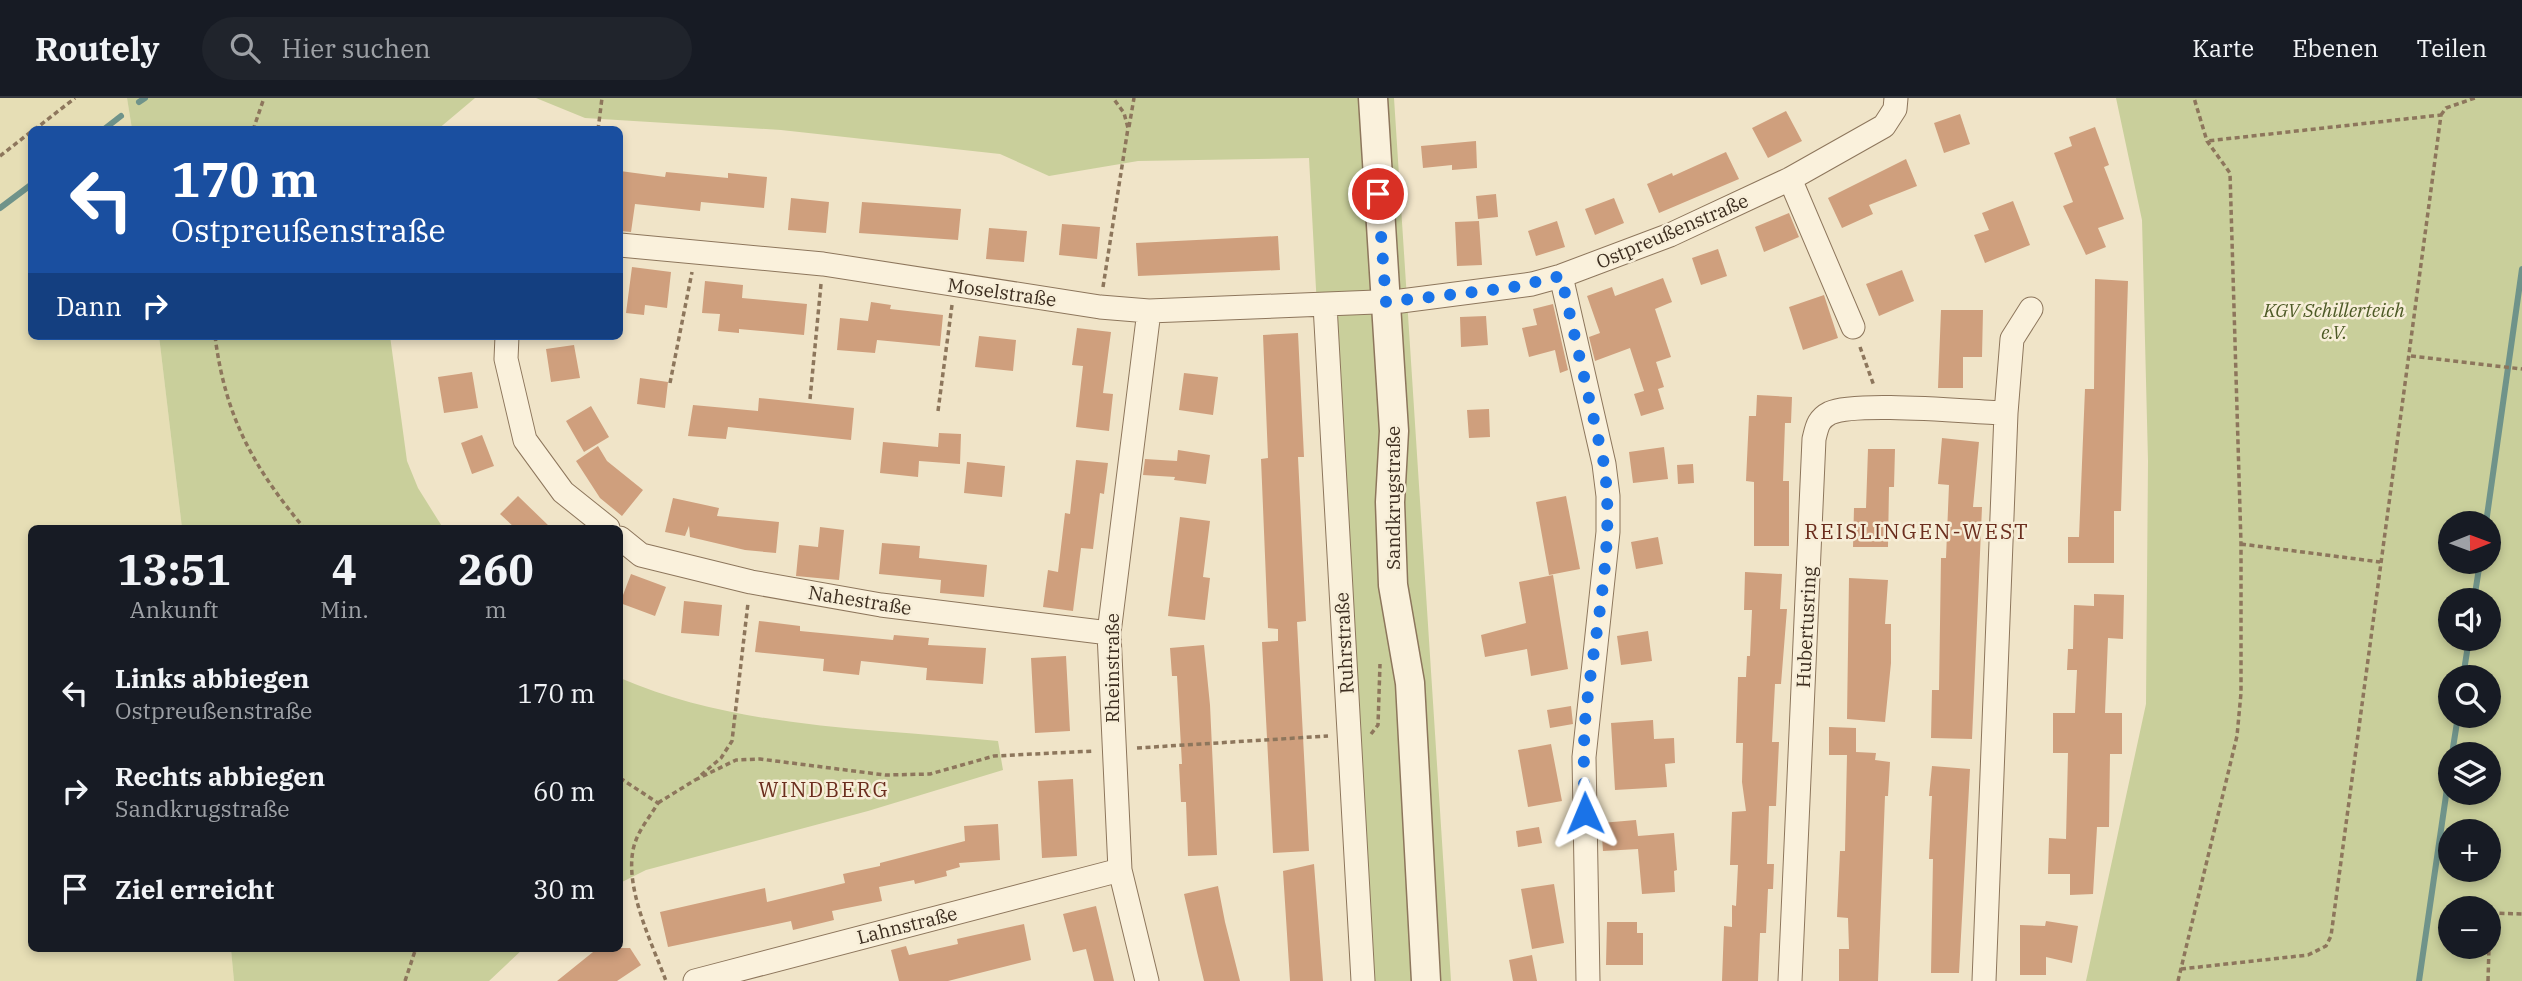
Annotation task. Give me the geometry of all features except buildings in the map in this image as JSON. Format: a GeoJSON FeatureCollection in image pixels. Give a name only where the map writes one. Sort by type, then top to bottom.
{"type":"FeatureCollection","features":[{"type":"Feature","properties":{"kind":"street","name":"Sandkrugstraße"},"geometry":{"type":"LineString","coordinates":[[1373,98],[1394,431],[1390,502],[1393,585],[1410,683],[1426,981]]}},
{"type":"Feature","properties":{"kind":"street","name":"Ostpreußenstraße"},"geometry":{"type":"LineString","coordinates":[[1386,302],[1509,288],[1561,276],[1706,220],[1790,179],[1884,126],[1895,109],[1896,98]]}},
{"type":"Feature","properties":{"kind":"street"},"geometry":{"type":"LineString","coordinates":[[1790,179],[1853,327]]}},
{"type":"Feature","properties":{"kind":"street","name":"Moselstraße"},"geometry":{"type":"LineString","coordinates":[[623,245],[823,264],[1100,307],[1149,311],[1386,302]]}},
{"type":"Feature","properties":{"kind":"street"},"geometry":{"type":"LineString","coordinates":[[1561,276],[1604,464],[1608,496],[1608,532],[1584,757],[1588,981]]}},
{"type":"Feature","properties":{"kind":"street","name":"Ruhrstraße"},"geometry":{"type":"LineString","coordinates":[[1325,305],[1363,981]]}},
{"type":"Feature","properties":{"kind":"street"},"geometry":{"type":"LineString","coordinates":[[1984,981],[2006,413],[2012,339],[2031,309]]}},
{"type":"Feature","properties":{"kind":"street","name":"Rheinstraße"},"geometry":{"type":"LineString","coordinates":[[1147,981],[1120,870],[1109,633],[1149,311]]}},
{"type":"Feature","properties":{"kind":"street"},"geometry":{"type":"LineString","coordinates":[[507,340],[506,359],[525,440],[563,492],[604,525]]}},
{"type":"Feature","properties":{"kind":"street","name":"Hubertusring"},"geometry":{"type":"LineString","coordinates":[[1790,981],[1814,439],[1818,422],[1838,410],[1881,408],[2006,413]]}},
{"type":"Feature","properties":{"kind":"street","name":"Nahestraße"},"geometry":{"type":"LineString","coordinates":[[623,540],[641,555],[751,582],[881,605],[1109,633]]}},
{"type":"Feature","properties":{"kind":"street","name":"Lahnstraße"},"geometry":{"type":"LineString","coordinates":[[695,981],[1120,870]]}},
{"type":"Feature","properties":{"kind":"path"},"geometry":{"type":"LineString","coordinates":[[38,126],[75,98]]}},
{"type":"Feature","properties":{"kind":"path"},"geometry":{"type":"LineString","coordinates":[[254,126],[264,98]]}},
{"type":"Feature","properties":{"kind":"path"},"geometry":{"type":"LineString","coordinates":[[598,126],[602,98]]}},
{"type":"Feature","properties":{"kind":"path"},"geometry":{"type":"LineString","coordinates":[[1113,98],[1124,113],[1128,128]]}},
{"type":"Feature","properties":{"kind":"path"},"geometry":{"type":"LineString","coordinates":[[1100,307],[1134,98]]}},
{"type":"Feature","properties":{"kind":"path"},"geometry":{"type":"LineString","coordinates":[[2178,981],[2237,736],[2241,693],[2241,544],[2230,173],[2207,141],[2194,98]]}},
{"type":"Feature","properties":{"kind":"path"},"geometry":{"type":"LineString","coordinates":[[2181,969],[2308,955],[2326,946],[2331,936],[2380,562],[2411,356],[2441,115],[2446,108],[2475,98]]}},
{"type":"Feature","properties":{"kind":"path"},"geometry":{"type":"LineString","coordinates":[[2207,141],[2441,115]]}},
{"type":"Feature","properties":{"kind":"path"},"geometry":{"type":"LineString","coordinates":[[0,156],[28,134]]}},
{"type":"Feature","properties":{"kind":"path"},"geometry":{"type":"LineString","coordinates":[[670,383],[695,253]]}},
{"type":"Feature","properties":{"kind":"path"},"geometry":{"type":"LineString","coordinates":[[810,399],[823,264]]}},
{"type":"Feature","properties":{"kind":"path"},"geometry":{"type":"LineString","coordinates":[[937,411],[954,285]]}},
{"type":"Feature","properties":{"kind":"path"},"geometry":{"type":"LineString","coordinates":[[1853,327],[1881,408]]}},
{"type":"Feature","properties":{"kind":"path"},"geometry":{"type":"LineString","coordinates":[[216,340],[225,393],[252,459],[302,525]]}},
{"type":"Feature","properties":{"kind":"path"},"geometry":{"type":"LineString","coordinates":[[2411,356],[2522,369]]}},
{"type":"Feature","properties":{"kind":"path"},"geometry":{"type":"LineString","coordinates":[[2241,544],[2380,562]]}},
{"type":"Feature","properties":{"kind":"path"},"geometry":{"type":"LineString","coordinates":[[695,780],[721,758],[732,741],[751,582]]}},
{"type":"Feature","properties":{"kind":"path"},"geometry":{"type":"LineString","coordinates":[[666,981],[635,893],[630,863],[636,840],[658,803],[695,780],[736,760],[760,760],[886,775],[930,774],[993,756],[1349,735]]}},
{"type":"Feature","properties":{"kind":"path"},"geometry":{"type":"LineString","coordinates":[[623,780],[658,803]]}},
{"type":"Feature","properties":{"kind":"path"},"geometry":{"type":"LineString","coordinates":[[2501,913],[2522,914]]}},
{"type":"Feature","properties":{"kind":"path"},"geometry":{"type":"LineString","coordinates":[[405,981],[415,952]]}},
{"type":"Feature","properties":{"kind":"path"},"geometry":{"type":"LineString","coordinates":[[2488,959],[2488,981]]}},
{"type":"Feature","properties":{"kind":"shaded area"},"geometry":{"type":"Polygon","coordinates":[[[0,98],[127,98],[132,126],[28,126],[28,340],[159,340],[182,525],[28,525],[28,952],[231,952],[234,981],[0,981],[0,98]]]}},
{"type":"Feature","properties":{"kind":"green space"},"geometry":{"type":"Polygon","coordinates":[[[127,98],[475,98],[442,126],[132,126],[127,98]]]}},
{"type":"Feature","properties":{"kind":"green space"},"geometry":{"type":"Polygon","coordinates":[[[536,98],[1394,98],[1451,981],[1353,981],[1309,158],[1138,161],[1049,176],[1000,154],[781,130],[585,118],[536,98]]]}},
{"type":"Feature","properties":{"kind":"green space","name":"KGV Schillerteich e.V."},"geometry":{"type":"Polygon","coordinates":[[[2116,98],[2522,98],[2522,981],[2086,981],[2146,704],[2148,461],[2142,220],[2116,98]]]}},
{"type":"Feature","properties":{"kind":"green space"},"geometry":{"type":"Polygon","coordinates":[[[159,340],[391,340],[407,461],[418,488],[441,525],[182,525],[159,340]]]}},
{"type":"Feature","properties":{"kind":"green space"},"geometry":{"type":"Polygon","coordinates":[[[623,679],[711,708],[758,717],[854,729],[998,741],[1003,770],[868,811],[646,870],[623,882],[623,679]]]}},
{"type":"Feature","properties":{"kind":"green space"},"geometry":{"type":"Polygon","coordinates":[[[231,952],[520,952],[489,981],[234,981],[231,952]]]}},
{"type":"Feature","properties":{"kind":"waterway"},"geometry":{"type":"LineString","coordinates":[[139,102],[145,98]]}},
{"type":"Feature","properties":{"kind":"waterway"},"geometry":{"type":"LineString","coordinates":[[108,126],[121,116]]}},
{"type":"Feature","properties":{"kind":"waterway"},"geometry":{"type":"LineString","coordinates":[[0,208],[28,187]]}},
{"type":"Feature","properties":{"kind":"waterway"},"geometry":{"type":"LineString","coordinates":[[2488,511],[2522,269]]}},
{"type":"Feature","properties":{"kind":"waterway"},"geometry":{"type":"LineString","coordinates":[[2476,588],[2478,574]]}},
{"type":"Feature","properties":{"kind":"waterway"},"geometry":{"type":"LineString","coordinates":[[2465,665],[2467,651]]}},
{"type":"Feature","properties":{"kind":"waterway"},"geometry":{"type":"LineString","coordinates":[[2454,742],[2456,728]]}},
{"type":"Feature","properties":{"kind":"waterway"},"geometry":{"type":"LineString","coordinates":[[2419,981],[2445,805]]}},
{"type":"Feature","properties":{"kind":"district","name":"REISLINGEN-WEST"},"geometry":{"type":"Point","coordinates":[1917,532]}},
{"type":"Feature","properties":{"kind":"district","name":"WINDBERG"},"geometry":{"type":"Point","coordinates":[824,790]}},
{"type":"Feature","properties":{"kind":"route"},"geometry":{"type":"LineString","coordinates":[[1378,194],[1386,302],[1509,288],[1561,276],[1604,464],[1608,496],[1608,532],[1585,723],[1585,813]]}}]}
